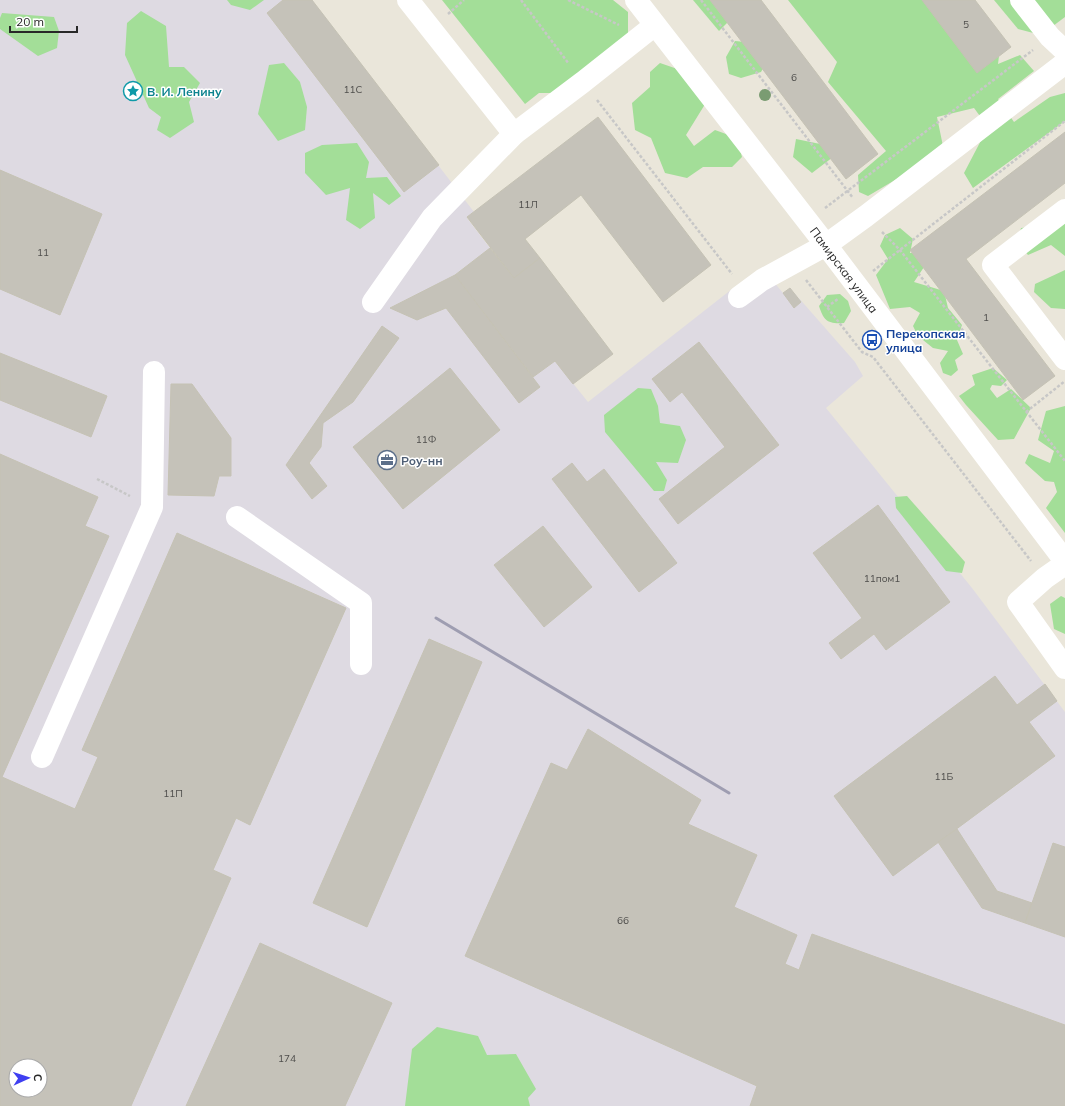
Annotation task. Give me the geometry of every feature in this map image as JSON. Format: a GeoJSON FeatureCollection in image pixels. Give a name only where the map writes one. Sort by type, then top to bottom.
{"type":"FeatureCollection","features":[{"type":"Feature","properties":{"kind":"street"},"geometry":{"type":"LineString","coordinates":[[408,0],[514,134]]}},
{"type":"Feature","properties":{"kind":"street","name":"Памирская улица"},"geometry":{"type":"LineString","coordinates":[[636,0],[648,30],[826,245],[1065,563]]}},
{"type":"Feature","properties":{"kind":"street"},"geometry":{"type":"LineString","coordinates":[[1021,0],[1058,44]]}},
{"type":"Feature","properties":{"kind":"street"},"geometry":{"type":"LineString","coordinates":[[373,302],[432,218],[514,134],[583,82],[648,30]]}},
{"type":"Feature","properties":{"kind":"street"},"geometry":{"type":"LineString","coordinates":[[742,295],[762,280],[826,245],[1065,63]]}},
{"type":"Feature","properties":{"kind":"street"},"geometry":{"type":"LineString","coordinates":[[1065,210],[993,265],[1065,359]]}},
{"type":"Feature","properties":{"kind":"street"},"geometry":{"type":"LineString","coordinates":[[42,757],[152,507],[154,372]]}},
{"type":"Feature","properties":{"kind":"street"},"geometry":{"type":"LineString","coordinates":[[237,517],[361,603],[361,664]]}},
{"type":"Feature","properties":{"kind":"street"},"geometry":{"type":"LineString","coordinates":[[1065,563],[1045,578],[1018,602],[1065,668]]}},
{"type":"Feature","properties":{"kind":"path"},"geometry":{"type":"LineString","coordinates":[[521,0],[742,295]]}},
{"type":"Feature","properties":{"kind":"path"},"geometry":{"type":"LineString","coordinates":[[568,0],[648,30]]}},
{"type":"Feature","properties":{"kind":"path"},"geometry":{"type":"LineString","coordinates":[[807,222],[1058,44]]}},
{"type":"Feature","properties":{"kind":"path"},"geometry":{"type":"LineString","coordinates":[[827,307],[1065,121]]}},
{"type":"Feature","properties":{"kind":"path"},"geometry":{"type":"LineString","coordinates":[[792,263],[862,352],[873,356],[1045,578]]}},
{"type":"Feature","properties":{"kind":"path"},"geometry":{"type":"LineString","coordinates":[[1026,412],[1065,380]]}},
{"type":"Feature","properties":{"kind":"path"},"geometry":{"type":"LineString","coordinates":[[96,479],[152,507]]}},
{"type":"Feature","properties":{"kind":"shaded area"},"geometry":{"type":"Polygon","coordinates":[[[0,0],[312,0],[474,212],[467,218],[490,248],[455,275],[533,377],[555,361],[588,402],[732,289],[773,281],[783,293],[790,288],[855,362],[863,376],[826,408],[972,588],[1065,712],[1065,1106],[0,1106],[0,0]]]}},
{"type":"Feature","properties":{"kind":"green space"},"geometry":{"type":"Polygon","coordinates":[[[227,0],[264,0],[250,10],[231,5],[227,0]]]}},
{"type":"Feature","properties":{"kind":"green space"},"geometry":{"type":"Polygon","coordinates":[[[442,0],[613,0],[628,12],[628,40],[563,93],[539,93],[525,104],[442,0]]]}},
{"type":"Feature","properties":{"kind":"green space"},"geometry":{"type":"Polygon","coordinates":[[[693,0],[716,0],[731,19],[719,31],[693,0]]]}},
{"type":"Feature","properties":{"kind":"green space"},"geometry":{"type":"Polygon","coordinates":[[[788,0],[938,0],[1000,48],[998,64],[1020,55],[1034,71],[998,99],[1014,122],[1050,97],[1065,93],[1065,121],[973,188],[964,173],[988,127],[974,108],[937,117],[944,151],[868,196],[859,192],[858,175],[886,151],[828,82],[837,62],[788,0]]]}},
{"type":"Feature","properties":{"kind":"green space"},"geometry":{"type":"Polygon","coordinates":[[[994,0],[1065,0],[1065,17],[1041,35],[1018,29],[994,0]]]}},
{"type":"Feature","properties":{"kind":"green space"},"geometry":{"type":"Polygon","coordinates":[[[141,11],[166,26],[169,67],[184,67],[200,83],[189,102],[194,122],[170,138],[157,130],[161,117],[149,108],[125,55],[127,23],[141,11]]]}},
{"type":"Feature","properties":{"kind":"green space"},"geometry":{"type":"Polygon","coordinates":[[[2,13],[54,17],[59,31],[57,48],[38,56],[0,29],[0,18],[2,13]]]}},
{"type":"Feature","properties":{"kind":"green space"},"geometry":{"type":"Polygon","coordinates":[[[735,41],[766,44],[772,53],[761,72],[741,78],[729,74],[726,57],[735,41]]]}},
{"type":"Feature","properties":{"kind":"green space"},"geometry":{"type":"Polygon","coordinates":[[[284,63],[300,82],[307,107],[305,130],[278,141],[258,114],[269,65],[284,63]]]}},
{"type":"Feature","properties":{"kind":"green space"},"geometry":{"type":"Polygon","coordinates":[[[660,63],[689,73],[707,101],[686,135],[694,146],[715,130],[737,138],[742,157],[732,167],[703,167],[687,178],[665,173],[651,138],[635,130],[632,103],[650,87],[650,72],[660,63]]]}},
{"type":"Feature","properties":{"kind":"green space"},"geometry":{"type":"Polygon","coordinates":[[[796,139],[830,146],[837,154],[812,173],[793,157],[796,139]]]}},
{"type":"Feature","properties":{"kind":"green space"},"geometry":{"type":"Polygon","coordinates":[[[357,143],[369,162],[366,178],[387,177],[401,196],[389,205],[373,193],[375,218],[360,229],[346,220],[350,188],[326,195],[305,173],[305,153],[322,145],[357,143]]]}},
{"type":"Feature","properties":{"kind":"green space"},"geometry":{"type":"Polygon","coordinates":[[[1065,223],[1065,256],[1051,245],[1028,255],[1018,243],[1021,228],[1065,223]]]}},
{"type":"Feature","properties":{"kind":"green space"},"geometry":{"type":"Polygon","coordinates":[[[900,228],[913,239],[910,253],[917,253],[924,267],[914,282],[944,291],[948,308],[962,325],[957,340],[963,354],[955,360],[958,370],[951,376],[943,373],[940,363],[948,351],[933,348],[918,336],[913,326],[920,313],[910,307],[890,309],[876,275],[888,259],[880,246],[885,235],[900,228]]]}},
{"type":"Feature","properties":{"kind":"green space"},"geometry":{"type":"Polygon","coordinates":[[[1065,270],[1065,309],[1051,308],[1034,292],[1035,284],[1065,270]]]}},
{"type":"Feature","properties":{"kind":"green space"},"geometry":{"type":"Polygon","coordinates":[[[840,294],[848,301],[851,311],[844,323],[830,322],[825,318],[819,306],[827,295],[840,294]]]}},
{"type":"Feature","properties":{"kind":"green space"},"geometry":{"type":"Polygon","coordinates":[[[993,368],[1007,380],[1001,386],[992,385],[990,389],[997,398],[1011,389],[1031,408],[1014,439],[998,440],[959,396],[975,385],[972,375],[993,368]]]}},
{"type":"Feature","properties":{"kind":"green space"},"geometry":{"type":"Polygon","coordinates":[[[638,388],[651,389],[658,406],[660,423],[680,426],[686,440],[678,463],[656,462],[667,480],[664,491],[654,491],[605,432],[604,415],[638,388]]]}},
{"type":"Feature","properties":{"kind":"green space"},"geometry":{"type":"Polygon","coordinates":[[[1065,406],[1065,533],[1046,508],[1057,492],[1054,482],[1045,481],[1025,463],[1029,454],[1050,463],[1054,451],[1038,440],[1046,411],[1065,406]]]}},
{"type":"Feature","properties":{"kind":"green space"},"geometry":{"type":"Polygon","coordinates":[[[907,496],[965,562],[962,573],[946,571],[896,508],[895,497],[907,496]]]}},
{"type":"Feature","properties":{"kind":"green space"},"geometry":{"type":"Polygon","coordinates":[[[1061,596],[1065,598],[1065,634],[1054,629],[1050,604],[1061,596]]]}},
{"type":"Feature","properties":{"kind":"green space"},"geometry":{"type":"Polygon","coordinates":[[[437,1027],[478,1036],[487,1055],[516,1054],[536,1089],[528,1098],[530,1106],[405,1106],[412,1049],[437,1027]]]}},
{"type":"Feature","properties":{"kind":"building"},"geometry":{"type":"Polygon","coordinates":[[[283,0],[312,0],[439,165],[404,192],[267,13],[283,0]]]}},
{"type":"Feature","properties":{"kind":"building"},"geometry":{"type":"Polygon","coordinates":[[[710,0],[761,0],[878,154],[846,179],[710,0]]]}},
{"type":"Feature","properties":{"kind":"building"},"geometry":{"type":"Polygon","coordinates":[[[922,0],[975,0],[1011,47],[977,73],[922,0]]]}},
{"type":"Feature","properties":{"kind":"building"},"geometry":{"type":"Polygon","coordinates":[[[598,117],[711,265],[663,302],[581,195],[525,239],[540,258],[514,278],[467,217],[598,117]]]}},
{"type":"Feature","properties":{"kind":"building"},"geometry":{"type":"Polygon","coordinates":[[[1065,132],[1065,183],[966,259],[1055,376],[1023,400],[910,250],[1065,132]]]}},
{"type":"Feature","properties":{"kind":"building"},"geometry":{"type":"Polygon","coordinates":[[[0,170],[102,214],[60,315],[0,289],[0,170]]]}},
{"type":"Feature","properties":{"kind":"building"},"geometry":{"type":"Polygon","coordinates":[[[490,248],[514,278],[540,258],[613,354],[573,384],[555,361],[533,377],[455,275],[490,248]]]}},
{"type":"Feature","properties":{"kind":"building"},"geometry":{"type":"Polygon","coordinates":[[[455,275],[540,387],[519,403],[446,308],[417,320],[390,308],[455,275]]]}},
{"type":"Feature","properties":{"kind":"building"},"geometry":{"type":"Polygon","coordinates":[[[790,288],[801,302],[794,308],[783,293],[790,288]]]}},
{"type":"Feature","properties":{"kind":"building"},"geometry":{"type":"Polygon","coordinates":[[[382,326],[399,338],[353,402],[323,423],[321,447],[309,463],[327,486],[312,499],[286,465],[382,326]]]}},
{"type":"Feature","properties":{"kind":"building"},"geometry":{"type":"Polygon","coordinates":[[[699,342],[779,445],[678,524],[659,499],[725,447],[682,392],[670,402],[652,379],[699,342]]]}},
{"type":"Feature","properties":{"kind":"building"},"geometry":{"type":"Polygon","coordinates":[[[0,353],[107,396],[91,437],[0,400],[0,353]]]}},
{"type":"Feature","properties":{"kind":"building"},"geometry":{"type":"Polygon","coordinates":[[[450,368],[500,430],[403,509],[353,447],[450,368]]]}},
{"type":"Feature","properties":{"kind":"building"},"geometry":{"type":"Polygon","coordinates":[[[171,384],[192,384],[231,438],[231,476],[219,476],[214,496],[168,495],[171,384]]]}},
{"type":"Feature","properties":{"kind":"building"},"geometry":{"type":"Polygon","coordinates":[[[0,454],[98,497],[85,526],[109,536],[2,777],[75,809],[98,757],[82,750],[177,533],[346,608],[250,825],[236,818],[213,870],[231,878],[131,1106],[0,1106],[0,454]]]}},
{"type":"Feature","properties":{"kind":"building"},"geometry":{"type":"Polygon","coordinates":[[[572,463],[587,482],[604,469],[677,563],[639,592],[552,479],[572,463]]]}},
{"type":"Feature","properties":{"kind":"building"},"geometry":{"type":"Polygon","coordinates":[[[878,505],[950,602],[886,650],[874,634],[841,659],[829,643],[862,618],[813,553],[878,505]]]}},
{"type":"Feature","properties":{"kind":"building"},"geometry":{"type":"Polygon","coordinates":[[[543,526],[592,587],[544,627],[494,565],[543,526]]]}},
{"type":"Feature","properties":{"kind":"building"},"geometry":{"type":"Polygon","coordinates":[[[429,639],[482,662],[367,927],[313,903],[429,639]]]}},
{"type":"Feature","properties":{"kind":"building"},"geometry":{"type":"Polygon","coordinates":[[[995,676],[1017,705],[1045,684],[1057,701],[1029,722],[1055,756],[893,876],[834,796],[995,676]]]}},
{"type":"Feature","properties":{"kind":"building"},"geometry":{"type":"Polygon","coordinates":[[[588,729],[701,800],[688,824],[757,855],[734,907],[797,935],[785,964],[799,970],[812,934],[1065,1025],[1065,1106],[750,1106],[757,1086],[465,956],[551,763],[567,770],[588,729]]]}},
{"type":"Feature","properties":{"kind":"building"},"geometry":{"type":"Polygon","coordinates":[[[957,829],[997,891],[1032,903],[1025,923],[982,908],[938,842],[957,829]]]}},
{"type":"Feature","properties":{"kind":"building"},"geometry":{"type":"Polygon","coordinates":[[[1053,843],[1065,847],[1065,937],[1025,923],[1053,843]]]}},
{"type":"Feature","properties":{"kind":"building"},"geometry":{"type":"Polygon","coordinates":[[[260,943],[392,1003],[345,1106],[186,1106],[260,943]]]}},
{"type":"Feature","properties":{"kind":"railway"},"geometry":{"type":"LineString","coordinates":[[436,618],[729,793]]}},
{"type":"Feature","properties":{"kind":"place","name":"В. И. Ленину"},"geometry":{"type":"Point","coordinates":[133,91]}},
{"type":"Feature","properties":{"kind":"place","name":"Перекопская улица"},"geometry":{"type":"Point","coordinates":[872,340]}},
{"type":"Feature","properties":{"kind":"place","name":"Роу-нн"},"geometry":{"type":"Point","coordinates":[387,460]}}]}
